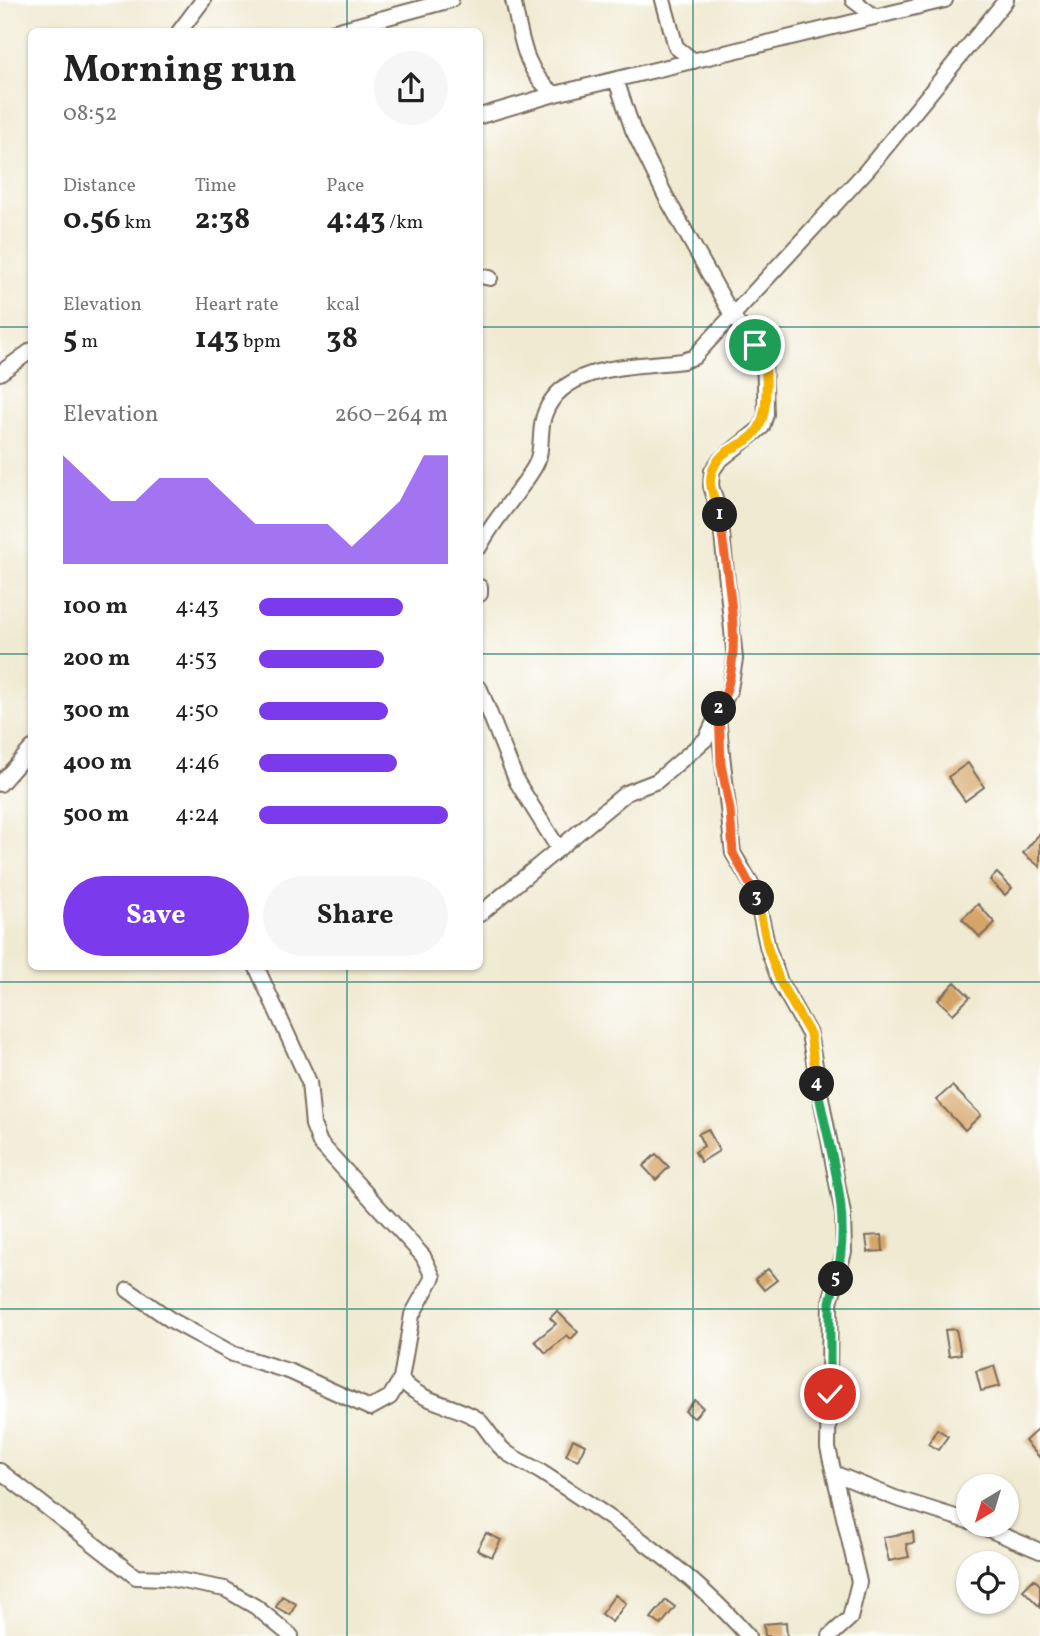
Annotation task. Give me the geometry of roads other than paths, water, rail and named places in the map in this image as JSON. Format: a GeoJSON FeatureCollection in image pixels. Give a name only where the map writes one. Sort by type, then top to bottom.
{"type":"FeatureCollection","features":[{"type":"Feature","properties":{"kind":"street"},"geometry":{"type":"LineString","coordinates":[[182,28],[203,0]]}},
{"type":"Feature","properties":{"kind":"street"},"geometry":{"type":"LineString","coordinates":[[344,28],[415,4],[451,0]]}},
{"type":"Feature","properties":{"kind":"street"},"geometry":{"type":"LineString","coordinates":[[513,0],[530,66],[538,81],[555,94]]}},
{"type":"Feature","properties":{"kind":"street"},"geometry":{"type":"LineString","coordinates":[[663,0],[676,47],[694,61]]}},
{"type":"Feature","properties":{"kind":"street"},"geometry":{"type":"LineString","coordinates":[[853,0],[875,17]]}},
{"type":"Feature","properties":{"kind":"street"},"geometry":{"type":"LineString","coordinates":[[483,115],[555,94],[927,2],[945,0]]}},
{"type":"Feature","properties":{"kind":"street"},"geometry":{"type":"LineString","coordinates":[[483,542],[537,464],[540,425],[550,398],[575,379],[612,370],[683,361],[694,357],[867,170],[1006,0]]}},
{"type":"Feature","properties":{"kind":"street"},"geometry":{"type":"LineString","coordinates":[[483,911],[626,793],[657,781],[680,765],[706,739],[730,689],[734,659],[720,515],[710,486],[712,471],[730,450],[748,441],[762,426],[766,414],[764,358],[732,315],[655,174],[633,130],[616,80]]}},
{"type":"Feature","properties":{"kind":"street"},"geometry":{"type":"LineString","coordinates":[[0,373],[28,352]]}},
{"type":"Feature","properties":{"kind":"street"},"geometry":{"type":"LineString","coordinates":[[483,697],[517,782],[558,848]]}},
{"type":"Feature","properties":{"kind":"street"},"geometry":{"type":"LineString","coordinates":[[717,713],[733,853],[755,890],[768,949],[780,982],[810,1034],[843,1214],[844,1252],[830,1302],[828,1448],[859,1581],[850,1618],[831,1636]]}},
{"type":"Feature","properties":{"kind":"street"},"geometry":{"type":"LineString","coordinates":[[0,784],[28,752]]}},
{"type":"Feature","properties":{"kind":"street"},"geometry":{"type":"LineString","coordinates":[[128,1290],[171,1320],[233,1354],[292,1372],[370,1408],[390,1397],[401,1379],[412,1315],[430,1284],[431,1270],[423,1256],[320,1143],[313,1125],[309,1083],[258,970]]}},
{"type":"Feature","properties":{"kind":"street"},"geometry":{"type":"LineString","coordinates":[[401,1379],[418,1394],[478,1419],[493,1441],[508,1454],[541,1472],[630,1532],[715,1598],[748,1636]]}},
{"type":"Feature","properties":{"kind":"street"},"geometry":{"type":"LineString","coordinates":[[0,1471],[136,1577],[167,1578],[225,1588],[256,1607],[291,1636]]}},
{"type":"Feature","properties":{"kind":"street"},"geometry":{"type":"LineString","coordinates":[[836,1474],[895,1498],[956,1517]]}},
{"type":"Feature","properties":{"kind":"street"},"geometry":{"type":"LineString","coordinates":[[1007,1537],[1040,1551]]}}]}
